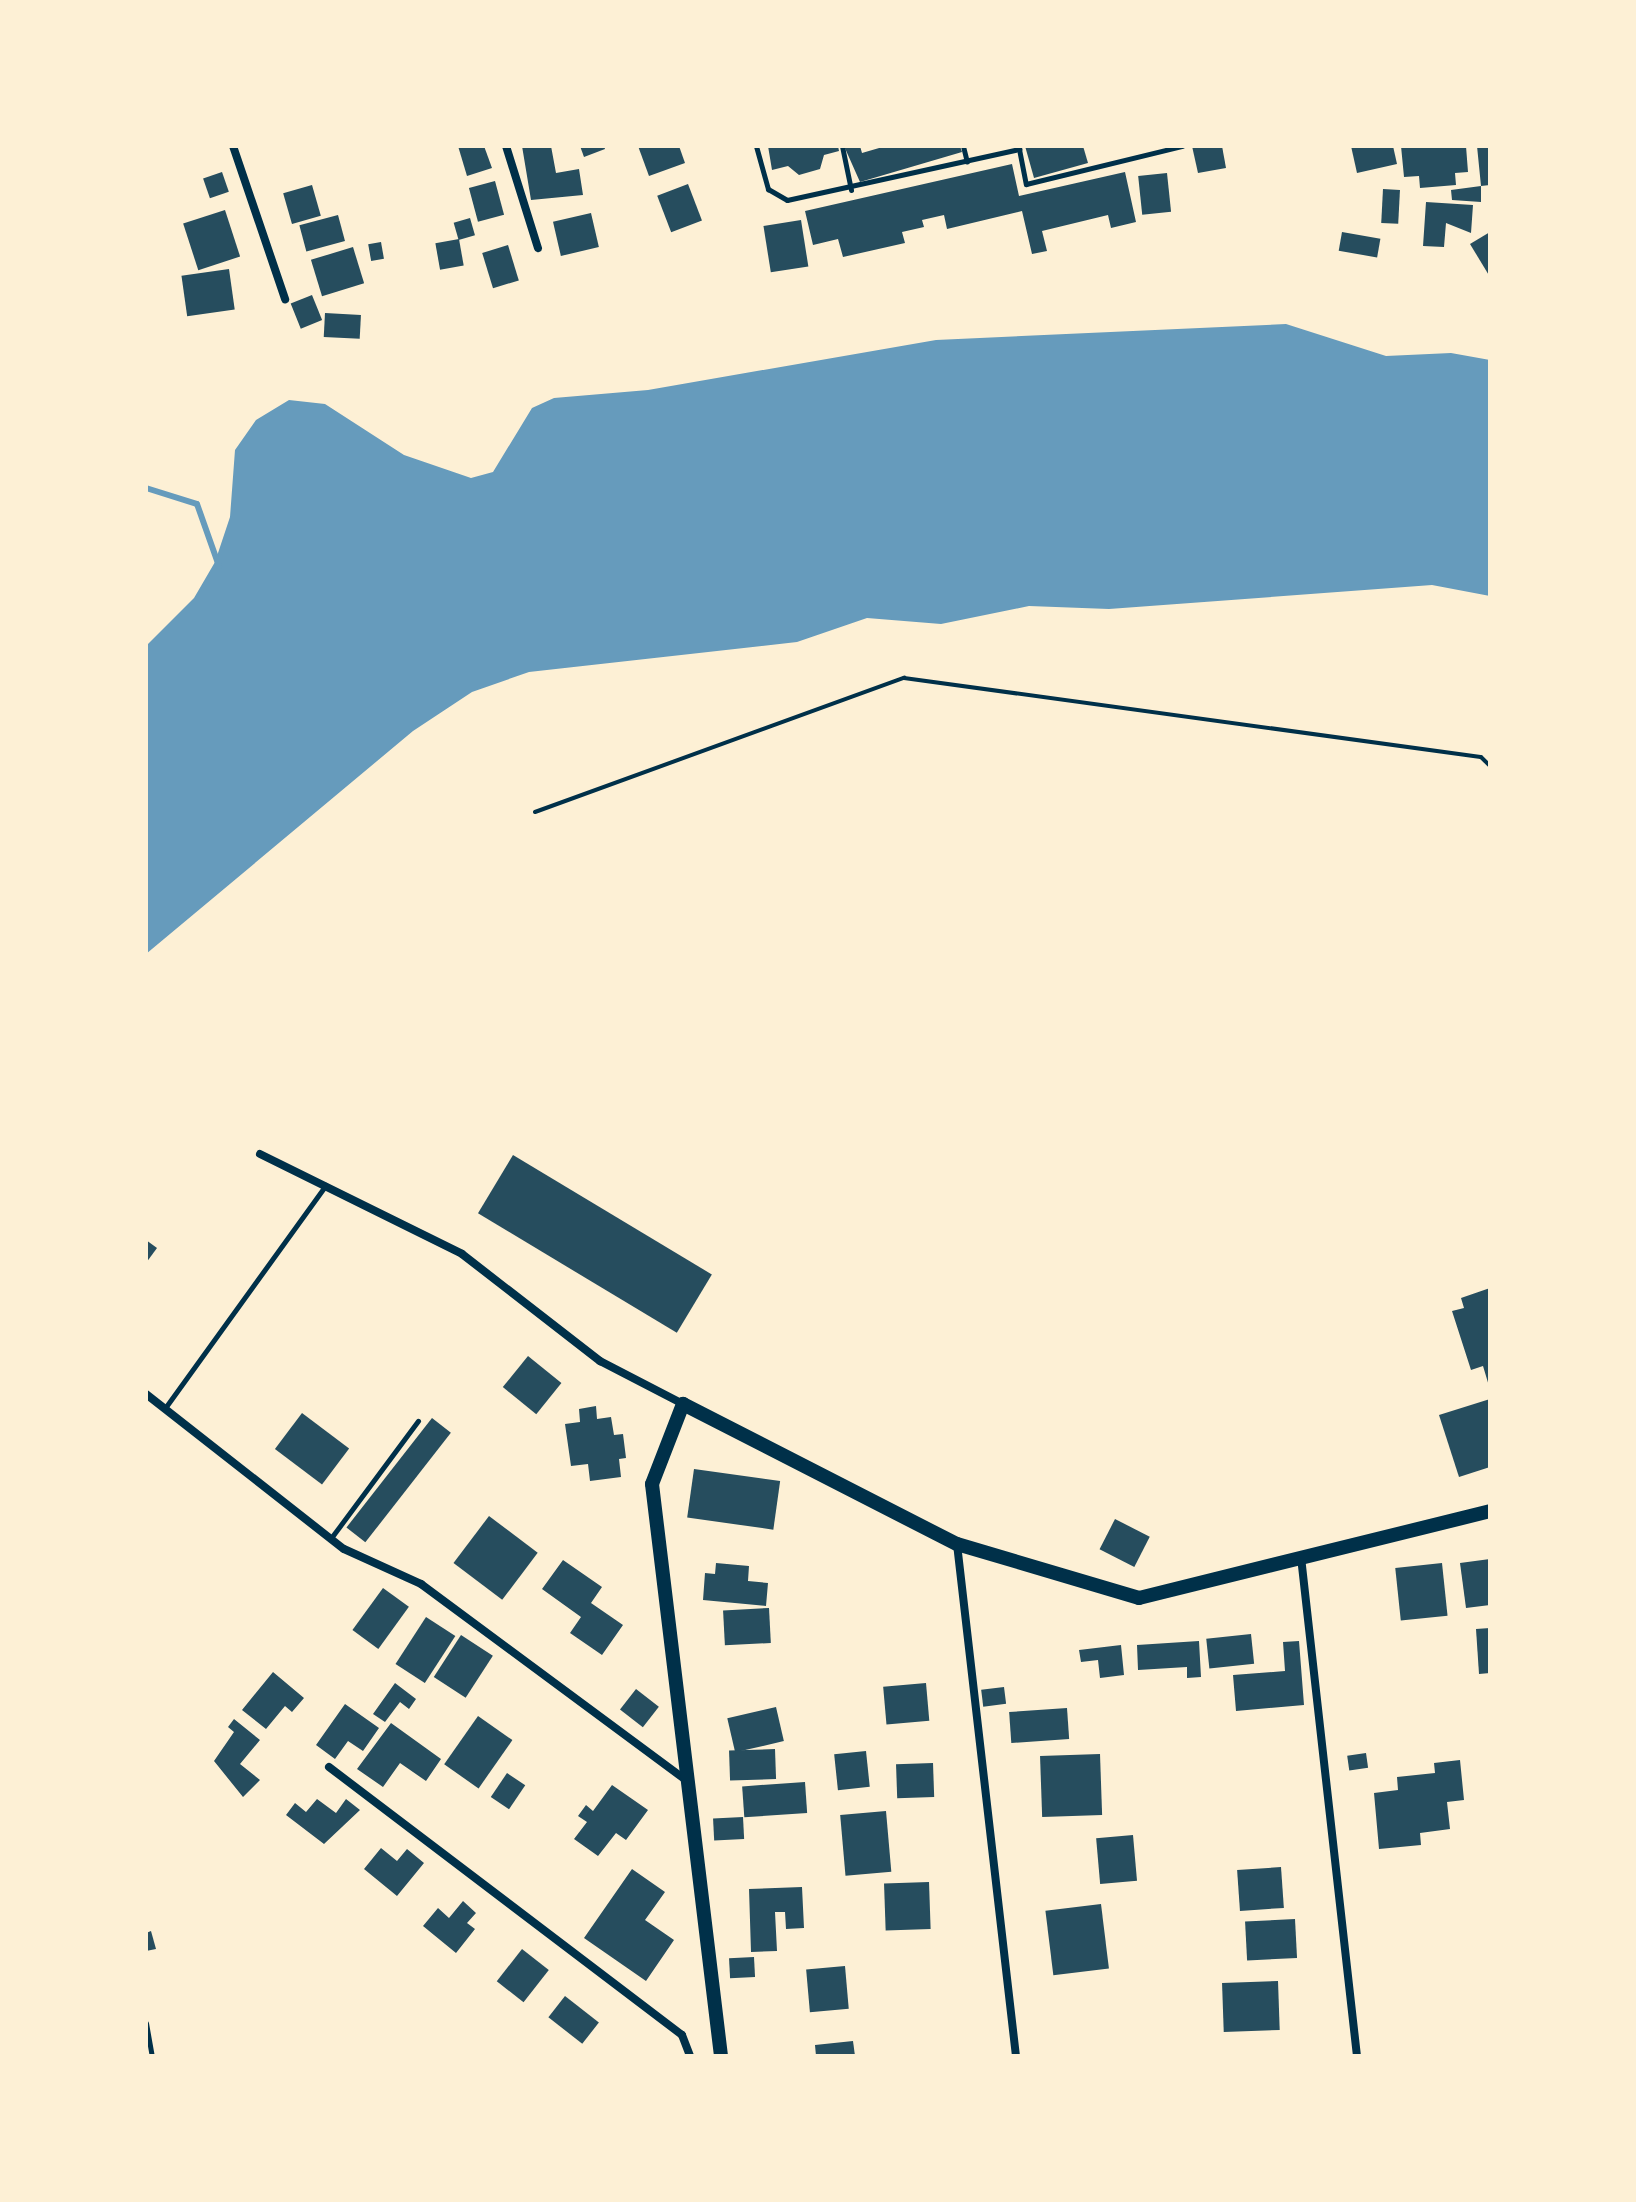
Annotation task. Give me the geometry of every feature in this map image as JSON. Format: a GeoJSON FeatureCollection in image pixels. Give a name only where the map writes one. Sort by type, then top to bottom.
{"type":"FeatureCollection","features":[{"type":"Feature","properties":{"kind":"street"},"geometry":{"type":"LineString","coordinates":[[233,146],[285,299]]}},
{"type":"Feature","properties":{"kind":"street"},"geometry":{"type":"LineString","coordinates":[[506,146],[538,248]]}},
{"type":"Feature","properties":{"kind":"street"},"geometry":{"type":"LineString","coordinates":[[260,1154],[327,1183],[462,1254],[600,1361],[957,1544],[1139,1598],[1490,1511]]}},
{"type":"Feature","properties":{"kind":"street"},"geometry":{"type":"LineString","coordinates":[[146,1394],[331,1538],[421,1584],[685,1779]]}},
{"type":"Feature","properties":{"kind":"street"},"geometry":{"type":"LineString","coordinates":[[683,1404],[652,1484],[685,1779],[721,2056]]}},
{"type":"Feature","properties":{"kind":"street"},"geometry":{"type":"LineString","coordinates":[[957,1544],[1016,2056]]}},
{"type":"Feature","properties":{"kind":"street"},"geometry":{"type":"LineString","coordinates":[[1301,1557],[1357,2056]]}},
{"type":"Feature","properties":{"kind":"street"},"geometry":{"type":"LineString","coordinates":[[329,1767],[682,2035],[690,2056]]}},
{"type":"Feature","properties":{"kind":"lane"},"geometry":{"type":"LineString","coordinates":[[756,146],[776,197],[851,190],[1019,149],[1026,184],[1182,146]]}},
{"type":"Feature","properties":{"kind":"lane"},"geometry":{"type":"LineString","coordinates":[[842,146],[851,190]]}},
{"type":"Feature","properties":{"kind":"lane"},"geometry":{"type":"LineString","coordinates":[[963,146],[967,162]]}},
{"type":"Feature","properties":{"kind":"lane"},"geometry":{"type":"LineString","coordinates":[[165,1408],[327,1183]]}},
{"type":"Feature","properties":{"kind":"lane"},"geometry":{"type":"LineString","coordinates":[[331,1538],[418,1421]]}},
{"type":"Feature","properties":{"kind":"lane"},"geometry":{"type":"LineString","coordinates":[[146,2023],[152,2056]]}},
{"type":"Feature","properties":{"kind":"path"},"geometry":{"type":"LineString","coordinates":[[535,812],[904,678],[1481,757],[1490,766]]}},
{"type":"Feature","properties":{"kind":"water"},"geometry":{"type":"Polygon","coordinates":[[[1286,324],[1386,356],[1451,353],[1490,360],[1490,596],[1432,585],[1109,609],[1029,606],[941,624],[867,618],[797,642],[529,672],[472,692],[413,731],[146,954],[146,646],[194,598],[215,562],[230,517],[235,450],[256,420],[289,400],[325,404],[404,455],[471,478],[493,472],[532,408],[554,398],[648,390],[936,340],[1286,324]]]}},
{"type":"Feature","properties":{"kind":"building"},"geometry":{"type":"Polygon","coordinates":[[[458,146],[484,146],[492,168],[467,176],[458,146]]]}},
{"type":"Feature","properties":{"kind":"building"},"geometry":{"type":"Polygon","coordinates":[[[522,146],[551,146],[556,173],[579,169],[583,195],[531,200],[522,146]]]}},
{"type":"Feature","properties":{"kind":"building"},"geometry":{"type":"Polygon","coordinates":[[[580,146],[604,146],[605,149],[584,157],[580,146]]]}},
{"type":"Feature","properties":{"kind":"building"},"geometry":{"type":"Polygon","coordinates":[[[638,146],[679,146],[685,163],[649,176],[638,146]]]}},
{"type":"Feature","properties":{"kind":"building"},"geometry":{"type":"Polygon","coordinates":[[[768,146],[838,146],[839,151],[824,155],[820,169],[799,175],[788,166],[772,170],[768,146]]]}},
{"type":"Feature","properties":{"kind":"building"},"geometry":{"type":"Polygon","coordinates":[[[844,146],[860,146],[862,153],[886,146],[960,146],[962,152],[860,182],[844,146]]]}},
{"type":"Feature","properties":{"kind":"building"},"geometry":{"type":"Polygon","coordinates":[[[1025,146],[1083,146],[1088,163],[1034,178],[1025,146]]]}},
{"type":"Feature","properties":{"kind":"building"},"geometry":{"type":"Polygon","coordinates":[[[1192,146],[1222,146],[1226,168],[1198,173],[1192,146]]]}},
{"type":"Feature","properties":{"kind":"building"},"geometry":{"type":"Polygon","coordinates":[[[1351,146],[1393,146],[1397,164],[1357,173],[1351,146]]]}},
{"type":"Feature","properties":{"kind":"building"},"geometry":{"type":"Polygon","coordinates":[[[1401,146],[1466,146],[1468,172],[1455,173],[1456,185],[1420,188],[1419,176],[1404,177],[1401,146]]]}},
{"type":"Feature","properties":{"kind":"building"},"geometry":{"type":"Polygon","coordinates":[[[1477,146],[1490,146],[1490,185],[1481,186],[1477,146]]]}},
{"type":"Feature","properties":{"kind":"building"},"geometry":{"type":"Polygon","coordinates":[[[1012,164],[1019,196],[1125,172],[1136,222],[1111,228],[1108,215],[1042,231],[1047,251],[1032,254],[1022,211],[947,229],[944,215],[922,220],[924,227],[902,232],[905,243],[843,257],[838,239],[813,245],[805,211],[1012,164]]]}},
{"type":"Feature","properties":{"kind":"building"},"geometry":{"type":"Polygon","coordinates":[[[222,172],[229,192],[210,198],[203,179],[222,172]]]}},
{"type":"Feature","properties":{"kind":"building"},"geometry":{"type":"Polygon","coordinates":[[[1167,173],[1171,212],[1142,215],[1138,176],[1167,173]]]}},
{"type":"Feature","properties":{"kind":"building"},"geometry":{"type":"Polygon","coordinates":[[[495,181],[504,215],[478,222],[469,188],[495,181]]]}},
{"type":"Feature","properties":{"kind":"building"},"geometry":{"type":"Polygon","coordinates":[[[688,184],[702,220],[671,232],[657,196],[688,184]]]}},
{"type":"Feature","properties":{"kind":"building"},"geometry":{"type":"Polygon","coordinates":[[[312,185],[321,216],[292,224],[283,193],[312,185]]]}},
{"type":"Feature","properties":{"kind":"building"},"geometry":{"type":"Polygon","coordinates":[[[1481,186],[1481,202],[1452,200],[1451,190],[1481,186]]]}},
{"type":"Feature","properties":{"kind":"building"},"geometry":{"type":"Polygon","coordinates":[[[1383,189],[1400,190],[1398,224],[1381,223],[1383,189]]]}},
{"type":"Feature","properties":{"kind":"building"},"geometry":{"type":"Polygon","coordinates":[[[1426,202],[1473,205],[1471,233],[1446,223],[1444,247],[1423,246],[1426,202]]]}},
{"type":"Feature","properties":{"kind":"building"},"geometry":{"type":"Polygon","coordinates":[[[225,210],[240,257],[198,270],[183,224],[225,210]]]}},
{"type":"Feature","properties":{"kind":"building"},"geometry":{"type":"Polygon","coordinates":[[[591,213],[599,247],[561,256],[553,222],[591,213]]]}},
{"type":"Feature","properties":{"kind":"building"},"geometry":{"type":"Polygon","coordinates":[[[338,215],[345,241],[306,251],[299,225],[338,215]]]}},
{"type":"Feature","properties":{"kind":"building"},"geometry":{"type":"Polygon","coordinates":[[[470,218],[475,235],[459,240],[454,223],[470,218]]]}},
{"type":"Feature","properties":{"kind":"building"},"geometry":{"type":"Polygon","coordinates":[[[801,220],[808,266],[771,272],[763,226],[801,220]]]}},
{"type":"Feature","properties":{"kind":"building"},"geometry":{"type":"Polygon","coordinates":[[[1342,232],[1380,239],[1377,257],[1339,251],[1342,232]]]}},
{"type":"Feature","properties":{"kind":"building"},"geometry":{"type":"Polygon","coordinates":[[[1490,232],[1490,277],[1470,244],[1490,232]]]}},
{"type":"Feature","properties":{"kind":"building"},"geometry":{"type":"Polygon","coordinates":[[[459,239],[464,266],[440,270],[435,243],[459,239]]]}},
{"type":"Feature","properties":{"kind":"building"},"geometry":{"type":"Polygon","coordinates":[[[381,242],[384,259],[371,261],[368,244],[381,242]]]}},
{"type":"Feature","properties":{"kind":"building"},"geometry":{"type":"Polygon","coordinates":[[[508,245],[519,280],[493,288],[482,253],[508,245]]]}},
{"type":"Feature","properties":{"kind":"building"},"geometry":{"type":"Polygon","coordinates":[[[353,247],[364,283],[322,296],[311,260],[353,247]]]}},
{"type":"Feature","properties":{"kind":"building"},"geometry":{"type":"Polygon","coordinates":[[[229,269],[235,310],[187,316],[181,276],[229,269]]]}},
{"type":"Feature","properties":{"kind":"building"},"geometry":{"type":"Polygon","coordinates":[[[312,295],[322,320],[301,329],[291,304],[312,295]]]}},
{"type":"Feature","properties":{"kind":"building"},"geometry":{"type":"Polygon","coordinates":[[[325,313],[361,315],[360,339],[324,337],[325,313]]]}},
{"type":"Feature","properties":{"kind":"building"},"geometry":{"type":"Polygon","coordinates":[[[513,1155],[712,1274],[677,1333],[478,1213],[513,1155]]]}},
{"type":"Feature","properties":{"kind":"building"},"geometry":{"type":"Polygon","coordinates":[[[146,1240],[157,1248],[146,1263],[146,1240]]]}},
{"type":"Feature","properties":{"kind":"building"},"geometry":{"type":"Polygon","coordinates":[[[1490,1288],[1489,1386],[1483,1366],[1471,1370],[1452,1311],[1464,1308],[1461,1298],[1490,1288]]]}},
{"type":"Feature","properties":{"kind":"building"},"geometry":{"type":"Polygon","coordinates":[[[528,1356],[561,1383],[536,1414],[503,1387],[528,1356]]]}},
{"type":"Feature","properties":{"kind":"building"},"geometry":{"type":"Polygon","coordinates":[[[1490,1399],[1490,1467],[1459,1477],[1439,1415],[1490,1399]]]}},
{"type":"Feature","properties":{"kind":"building"},"geometry":{"type":"Polygon","coordinates":[[[596,1406],[597,1419],[611,1417],[614,1435],[623,1434],[626,1458],[619,1459],[621,1477],[590,1481],[588,1464],[571,1466],[565,1424],[580,1422],[579,1409],[596,1406]]]}},
{"type":"Feature","properties":{"kind":"building"},"geometry":{"type":"Polygon","coordinates":[[[302,1413],[349,1449],[322,1484],[275,1449],[302,1413]]]}},
{"type":"Feature","properties":{"kind":"building"},"geometry":{"type":"Polygon","coordinates":[[[432,1418],[451,1433],[365,1542],[346,1528],[432,1418]]]}},
{"type":"Feature","properties":{"kind":"building"},"geometry":{"type":"Polygon","coordinates":[[[694,1469],[780,1481],[773,1530],[687,1518],[694,1469]]]}},
{"type":"Feature","properties":{"kind":"building"},"geometry":{"type":"Polygon","coordinates":[[[489,1516],[538,1553],[502,1600],[453,1563],[489,1516]]]}},
{"type":"Feature","properties":{"kind":"building"},"geometry":{"type":"Polygon","coordinates":[[[1115,1519],[1150,1537],[1134,1567],[1100,1549],[1115,1519]]]}},
{"type":"Feature","properties":{"kind":"building"},"geometry":{"type":"Polygon","coordinates":[[[1490,1559],[1490,1605],[1466,1608],[1460,1563],[1490,1559]]]}},
{"type":"Feature","properties":{"kind":"building"},"geometry":{"type":"Polygon","coordinates":[[[563,1560],[602,1587],[591,1603],[623,1625],[602,1655],[570,1633],[581,1617],[542,1589],[563,1560]]]}},
{"type":"Feature","properties":{"kind":"building"},"geometry":{"type":"Polygon","coordinates":[[[716,1563],[749,1566],[748,1581],[768,1583],[766,1606],[703,1600],[705,1573],[715,1574],[716,1563]]]}},
{"type":"Feature","properties":{"kind":"building"},"geometry":{"type":"Polygon","coordinates":[[[1442,1563],[1448,1616],[1401,1621],[1395,1568],[1442,1563]]]}},
{"type":"Feature","properties":{"kind":"building"},"geometry":{"type":"Polygon","coordinates":[[[383,1588],[409,1607],[378,1649],[352,1630],[383,1588]]]}},
{"type":"Feature","properties":{"kind":"building"},"geometry":{"type":"Polygon","coordinates":[[[769,1608],[771,1643],[725,1645],[723,1610],[769,1608]]]}},
{"type":"Feature","properties":{"kind":"building"},"geometry":{"type":"Polygon","coordinates":[[[426,1617],[455,1636],[425,1683],[396,1664],[426,1617]]]}},
{"type":"Feature","properties":{"kind":"building"},"geometry":{"type":"Polygon","coordinates":[[[1490,1628],[1490,1673],[1479,1674],[1476,1629],[1490,1628]]]}},
{"type":"Feature","properties":{"kind":"building"},"geometry":{"type":"Polygon","coordinates":[[[1251,1634],[1254,1664],[1209,1669],[1206,1639],[1251,1634]]]}},
{"type":"Feature","properties":{"kind":"building"},"geometry":{"type":"Polygon","coordinates":[[[461,1635],[493,1656],[466,1698],[434,1677],[461,1635]]]}},
{"type":"Feature","properties":{"kind":"building"},"geometry":{"type":"Polygon","coordinates":[[[1199,1641],[1201,1677],[1187,1678],[1187,1667],[1138,1670],[1137,1645],[1199,1641]]]}},
{"type":"Feature","properties":{"kind":"building"},"geometry":{"type":"Polygon","coordinates":[[[1299,1641],[1304,1705],[1236,1711],[1233,1675],[1285,1671],[1283,1642],[1299,1641]]]}},
{"type":"Feature","properties":{"kind":"building"},"geometry":{"type":"Polygon","coordinates":[[[1121,1645],[1124,1675],[1100,1678],[1098,1660],[1081,1662],[1079,1650],[1121,1645]]]}},
{"type":"Feature","properties":{"kind":"building"},"geometry":{"type":"Polygon","coordinates":[[[273,1672],[304,1698],[292,1712],[285,1706],[266,1729],[242,1710],[273,1672]]]}},
{"type":"Feature","properties":{"kind":"building"},"geometry":{"type":"Polygon","coordinates":[[[395,1683],[416,1699],[409,1709],[400,1702],[385,1722],[373,1714],[395,1683]]]}},
{"type":"Feature","properties":{"kind":"building"},"geometry":{"type":"Polygon","coordinates":[[[926,1683],[929,1721],[886,1725],[883,1687],[926,1683]]]}},
{"type":"Feature","properties":{"kind":"building"},"geometry":{"type":"Polygon","coordinates":[[[1004,1687],[1006,1704],[983,1707],[981,1690],[1004,1687]]]}},
{"type":"Feature","properties":{"kind":"building"},"geometry":{"type":"Polygon","coordinates":[[[636,1689],[659,1707],[643,1727],[620,1709],[636,1689]]]}},
{"type":"Feature","properties":{"kind":"building"},"geometry":{"type":"Polygon","coordinates":[[[345,1704],[379,1728],[363,1751],[348,1741],[335,1759],[316,1745],[345,1704]]]}},
{"type":"Feature","properties":{"kind":"building"},"geometry":{"type":"Polygon","coordinates":[[[776,1707],[784,1741],[735,1752],[727,1718],[776,1707]]]}},
{"type":"Feature","properties":{"kind":"building"},"geometry":{"type":"Polygon","coordinates":[[[1067,1708],[1069,1739],[1011,1743],[1009,1712],[1067,1708]]]}},
{"type":"Feature","properties":{"kind":"building"},"geometry":{"type":"Polygon","coordinates":[[[478,1716],[512,1740],[479,1788],[444,1764],[478,1716]]]}},
{"type":"Feature","properties":{"kind":"building"},"geometry":{"type":"Polygon","coordinates":[[[234,1719],[260,1740],[240,1764],[260,1780],[243,1797],[214,1761],[234,1732],[228,1727],[234,1719]]]}},
{"type":"Feature","properties":{"kind":"building"},"geometry":{"type":"Polygon","coordinates":[[[391,1723],[441,1759],[426,1781],[400,1763],[383,1787],[357,1769],[391,1723]]]}},
{"type":"Feature","properties":{"kind":"building"},"geometry":{"type":"Polygon","coordinates":[[[775,1749],[776,1779],[730,1781],[729,1751],[775,1749]]]}},
{"type":"Feature","properties":{"kind":"building"},"geometry":{"type":"Polygon","coordinates":[[[866,1751],[870,1787],[838,1790],[834,1754],[866,1751]]]}},
{"type":"Feature","properties":{"kind":"building"},"geometry":{"type":"Polygon","coordinates":[[[1366,1753],[1368,1768],[1349,1770],[1347,1756],[1366,1753]]]}},
{"type":"Feature","properties":{"kind":"building"},"geometry":{"type":"Polygon","coordinates":[[[1100,1754],[1102,1815],[1042,1817],[1040,1756],[1100,1754]]]}},
{"type":"Feature","properties":{"kind":"building"},"geometry":{"type":"Polygon","coordinates":[[[1460,1760],[1464,1800],[1447,1802],[1450,1829],[1420,1833],[1421,1845],[1379,1849],[1374,1793],[1398,1790],[1397,1777],[1435,1773],[1434,1763],[1460,1760]]]}},
{"type":"Feature","properties":{"kind":"building"},"geometry":{"type":"Polygon","coordinates":[[[933,1763],[934,1797],[897,1798],[896,1764],[933,1763]]]}},
{"type":"Feature","properties":{"kind":"building"},"geometry":{"type":"Polygon","coordinates":[[[507,1773],[525,1785],[509,1809],[491,1797],[507,1773]]]}},
{"type":"Feature","properties":{"kind":"building"},"geometry":{"type":"Polygon","coordinates":[[[805,1782],[807,1813],[744,1817],[742,1786],[805,1782]]]}},
{"type":"Feature","properties":{"kind":"building"},"geometry":{"type":"Polygon","coordinates":[[[612,1785],[648,1810],[626,1840],[616,1833],[598,1856],[574,1839],[587,1822],[578,1816],[586,1805],[593,1811],[612,1785]]]}},
{"type":"Feature","properties":{"kind":"building"},"geometry":{"type":"Polygon","coordinates":[[[317,1799],[336,1813],[346,1799],[360,1810],[324,1844],[286,1815],[295,1803],[306,1812],[317,1799]]]}},
{"type":"Feature","properties":{"kind":"building"},"geometry":{"type":"Polygon","coordinates":[[[886,1811],[891,1872],[845,1876],[840,1815],[886,1811]]]}},
{"type":"Feature","properties":{"kind":"building"},"geometry":{"type":"Polygon","coordinates":[[[743,1817],[744,1839],[714,1841],[713,1819],[743,1817]]]}},
{"type":"Feature","properties":{"kind":"building"},"geometry":{"type":"Polygon","coordinates":[[[1133,1835],[1137,1881],[1100,1884],[1096,1838],[1133,1835]]]}},
{"type":"Feature","properties":{"kind":"building"},"geometry":{"type":"Polygon","coordinates":[[[381,1848],[397,1861],[407,1849],[424,1863],[397,1896],[364,1869],[381,1848]]]}},
{"type":"Feature","properties":{"kind":"building"},"geometry":{"type":"Polygon","coordinates":[[[1281,1867],[1284,1908],[1240,1911],[1237,1870],[1281,1867]]]}},
{"type":"Feature","properties":{"kind":"building"},"geometry":{"type":"Polygon","coordinates":[[[632,1869],[665,1892],[645,1920],[674,1940],[646,1981],[584,1938],[632,1869]]]}},
{"type":"Feature","properties":{"kind":"building"},"geometry":{"type":"Polygon","coordinates":[[[929,1882],[931,1929],[886,1931],[884,1884],[929,1882]]]}},
{"type":"Feature","properties":{"kind":"building"},"geometry":{"type":"Polygon","coordinates":[[[802,1887],[804,1928],[786,1929],[785,1912],[775,1912],[777,1951],[751,1952],[749,1889],[802,1887]]]}},
{"type":"Feature","properties":{"kind":"building"},"geometry":{"type":"Polygon","coordinates":[[[463,1901],[476,1913],[467,1923],[475,1929],[456,1953],[423,1926],[438,1908],[449,1918],[463,1901]]]}},
{"type":"Feature","properties":{"kind":"building"},"geometry":{"type":"Polygon","coordinates":[[[1101,1904],[1109,1969],[1053,1975],[1045,1911],[1101,1904]]]}},
{"type":"Feature","properties":{"kind":"building"},"geometry":{"type":"Polygon","coordinates":[[[1295,1919],[1297,1958],[1247,1961],[1245,1922],[1295,1919]]]}},
{"type":"Feature","properties":{"kind":"building"},"geometry":{"type":"Polygon","coordinates":[[[151,1931],[156,1949],[146,1951],[146,1933],[151,1931]]]}},
{"type":"Feature","properties":{"kind":"building"},"geometry":{"type":"Polygon","coordinates":[[[522,1949],[549,1970],[524,2002],[497,1981],[522,1949]]]}},
{"type":"Feature","properties":{"kind":"building"},"geometry":{"type":"Polygon","coordinates":[[[754,1957],[755,1977],[730,1978],[729,1958],[754,1957]]]}},
{"type":"Feature","properties":{"kind":"building"},"geometry":{"type":"Polygon","coordinates":[[[845,1966],[849,2009],[810,2012],[806,1969],[845,1966]]]}},
{"type":"Feature","properties":{"kind":"building"},"geometry":{"type":"Polygon","coordinates":[[[1278,1981],[1280,2030],[1224,2032],[1222,1983],[1278,1981]]]}},
{"type":"Feature","properties":{"kind":"building"},"geometry":{"type":"Polygon","coordinates":[[[565,1996],[599,2022],[582,2044],[548,2017],[565,1996]]]}},
{"type":"Feature","properties":{"kind":"building"},"geometry":{"type":"Polygon","coordinates":[[[853,2041],[855,2056],[816,2056],[815,2045],[853,2041]]]}},
{"type":"Feature","properties":{"kind":"waterway"},"geometry":{"type":"LineString","coordinates":[[146,488],[197,504],[219,566]]}}]}
